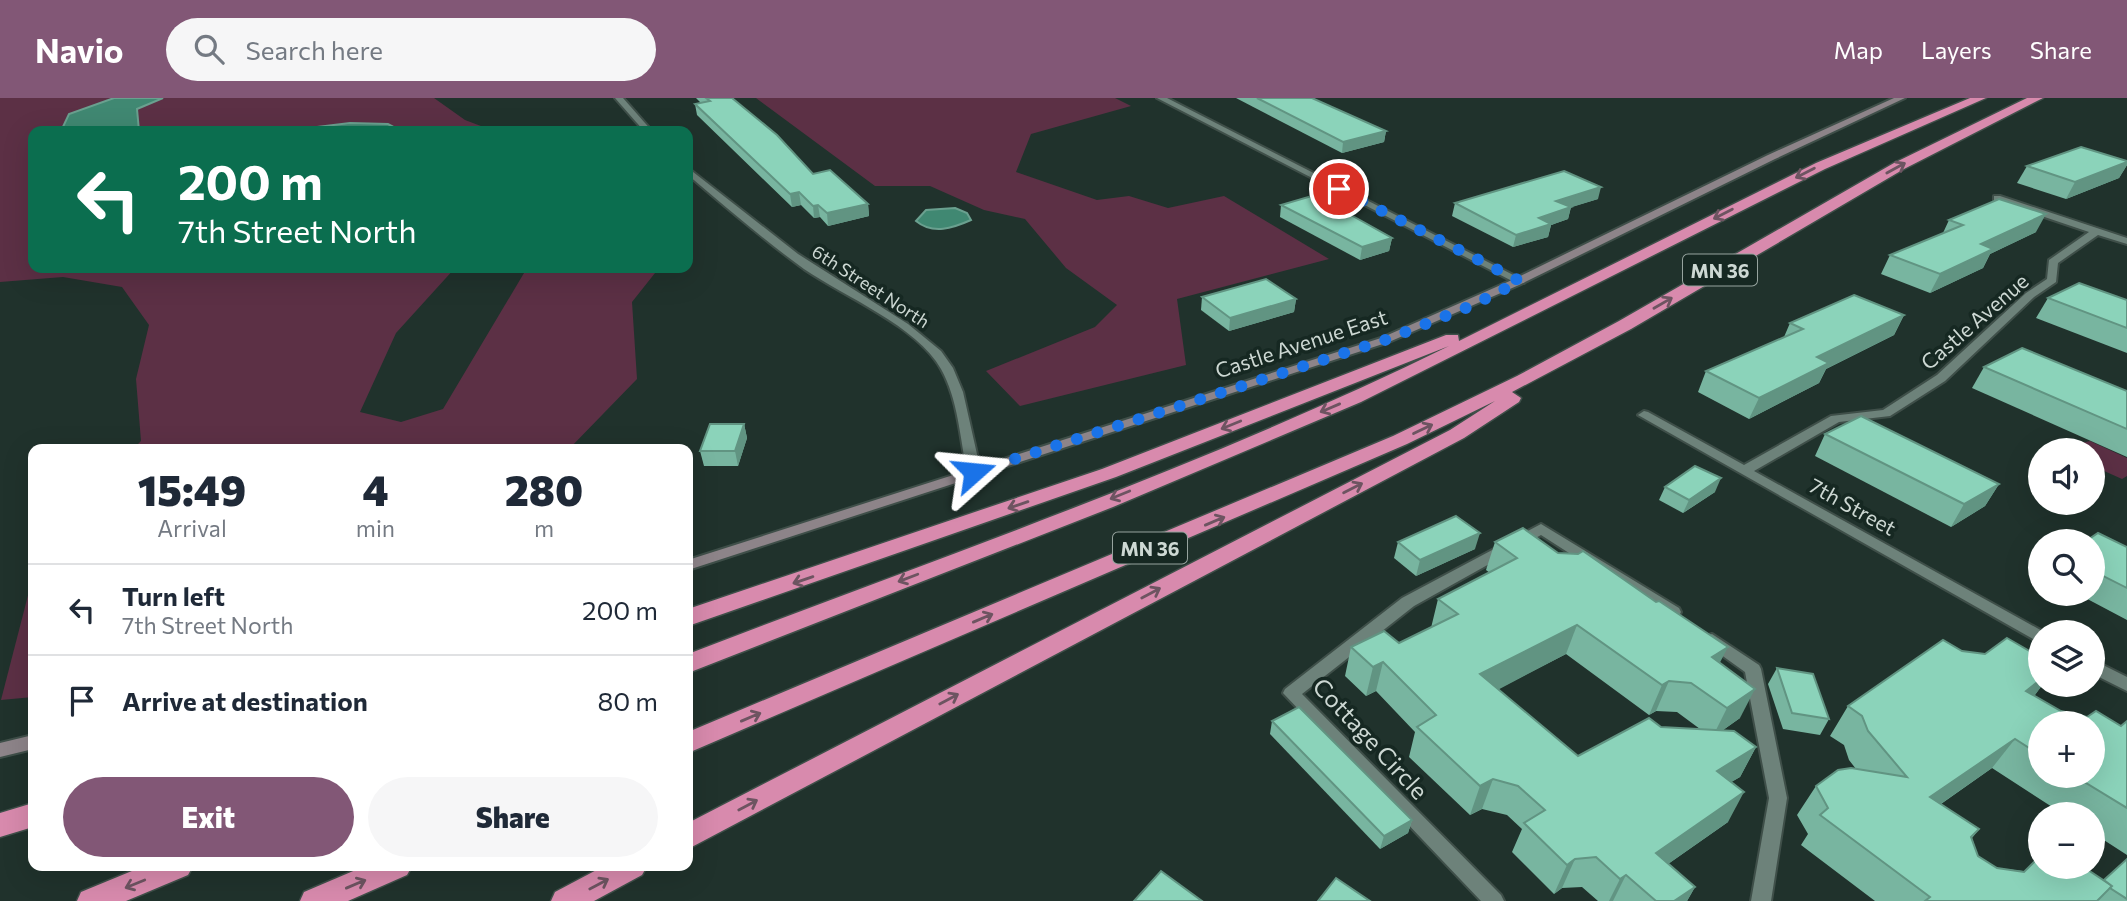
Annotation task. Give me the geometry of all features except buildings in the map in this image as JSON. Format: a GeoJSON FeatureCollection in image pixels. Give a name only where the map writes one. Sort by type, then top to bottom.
{"type":"FeatureCollection","features":[{"type":"Feature","properties":{"kind":"highway","name":"MN 36"},"geometry":{"type":"LineString","coordinates":[[693,661],[1214,458],[1352,399],[1546,305],[1851,150],[1980,98]]}},
{"type":"Feature","properties":{"kind":"highway","name":"MN 36"},"geometry":{"type":"LineString","coordinates":[[693,741],[1329,472],[1511,386],[1604,337],[1899,166],[2037,98]]}},
{"type":"Feature","properties":{"kind":"highway"},"geometry":{"type":"LineString","coordinates":[[693,616],[1109,473],[1386,363],[1546,305]]}},
{"type":"Feature","properties":{"kind":"highway"},"geometry":{"type":"LineString","coordinates":[[693,834],[1457,434],[1604,337]]}},
{"type":"Feature","properties":{"kind":"highway"},"geometry":{"type":"LineString","coordinates":[[0,825],[28,817]]}},
{"type":"Feature","properties":{"kind":"highway"},"geometry":{"type":"LineString","coordinates":[[92,901],[166,871]]}},
{"type":"Feature","properties":{"kind":"highway"},"geometry":{"type":"LineString","coordinates":[[315,901],[385,871]]}},
{"type":"Feature","properties":{"kind":"highway"},"geometry":{"type":"LineString","coordinates":[[566,901],[623,871]]}},
{"type":"Feature","properties":{"kind":"street"},"geometry":{"type":"LineString","coordinates":[[619,98],[644,126]]}},
{"type":"Feature","properties":{"kind":"street"},"geometry":{"type":"LineString","coordinates":[[1161,98],[1520,281]]}},
{"type":"Feature","properties":{"kind":"street","name":"Castle Avenue East"},"geometry":{"type":"LineString","coordinates":[[693,563],[1385,340],[1471,306],[1902,98]]}},
{"type":"Feature","properties":{"kind":"street","name":"6th Street North"},"geometry":{"type":"LineString","coordinates":[[693,175],[770,239],[812,269],[918,335],[937,354],[948,370],[955,392],[974,472]]}},
{"type":"Feature","properties":{"kind":"street"},"geometry":{"type":"LineString","coordinates":[[1997,198],[2127,241]]}},
{"type":"Feature","properties":{"kind":"street","name":"Castle Avenue"},"geometry":{"type":"LineString","coordinates":[[1744,471],[1836,419],[1886,413],[1941,378],[2030,295],[2052,280],[2053,262],[2097,230]]}},
{"type":"Feature","properties":{"kind":"street","name":"7th Street"},"geometry":{"type":"LineString","coordinates":[[1644,415],[2028,630]]}},
{"type":"Feature","properties":{"kind":"street","name":"Cottage Circle"},"geometry":{"type":"LineString","coordinates":[[1494,901],[1291,693],[1408,602],[1541,529],[1645,592],[1753,669],[1778,798],[1761,901]]}},
{"type":"Feature","properties":{"kind":"street"},"geometry":{"type":"LineString","coordinates":[[2105,673],[2127,685]]}},
{"type":"Feature","properties":{"kind":"street"},"geometry":{"type":"LineString","coordinates":[[0,750],[28,743]]}},
{"type":"Feature","properties":{"kind":"shaded area"},"geometry":{"type":"Polygon","coordinates":[[[0,98],[434,98],[465,120],[481,126],[28,126],[28,273],[450,273],[396,333],[360,412],[401,422],[443,409],[524,273],[655,273],[632,302],[637,379],[574,444],[138,444],[141,441],[136,379],[149,325],[122,287],[63,277],[0,282],[0,98]]]}},
{"type":"Feature","properties":{"kind":"shaded area"},"geometry":{"type":"Polygon","coordinates":[[[114,98],[163,98],[137,109],[139,126],[63,126],[69,114],[114,98]]]}},
{"type":"Feature","properties":{"kind":"shaded area"},"geometry":{"type":"Polygon","coordinates":[[[756,98],[1115,98],[1131,106],[1031,134],[1016,172],[1097,200],[1129,196],[1168,208],[1224,196],[1329,259],[1177,299],[1186,365],[1020,406],[986,371],[1095,327],[1117,305],[1066,268],[1025,219],[984,210],[930,186],[875,186],[756,98]]]}},
{"type":"Feature","properties":{"kind":"shaded area"},"geometry":{"type":"Polygon","coordinates":[[[350,123],[392,126],[325,126],[350,123]]]}},
{"type":"Feature","properties":{"kind":"shaded area"},"geometry":{"type":"Polygon","coordinates":[[[955,208],[967,213],[971,220],[950,228],[936,229],[916,221],[926,210],[955,208]]]}},
{"type":"Feature","properties":{"kind":"shaded area"},"geometry":{"type":"Polygon","coordinates":[[[2105,448],[2127,458],[2127,476],[2122,479],[2105,471],[2105,448]]]}},
{"type":"Feature","properties":{"kind":"shaded area"},"geometry":{"type":"Polygon","coordinates":[[[28,595],[28,697],[1,700],[28,595]]]}},
{"type":"Feature","properties":{"kind":"route"},"geometry":{"type":"LineString","coordinates":[[974,472],[1385,340],[1471,306],[1520,281],[1339,189]]}}]}
